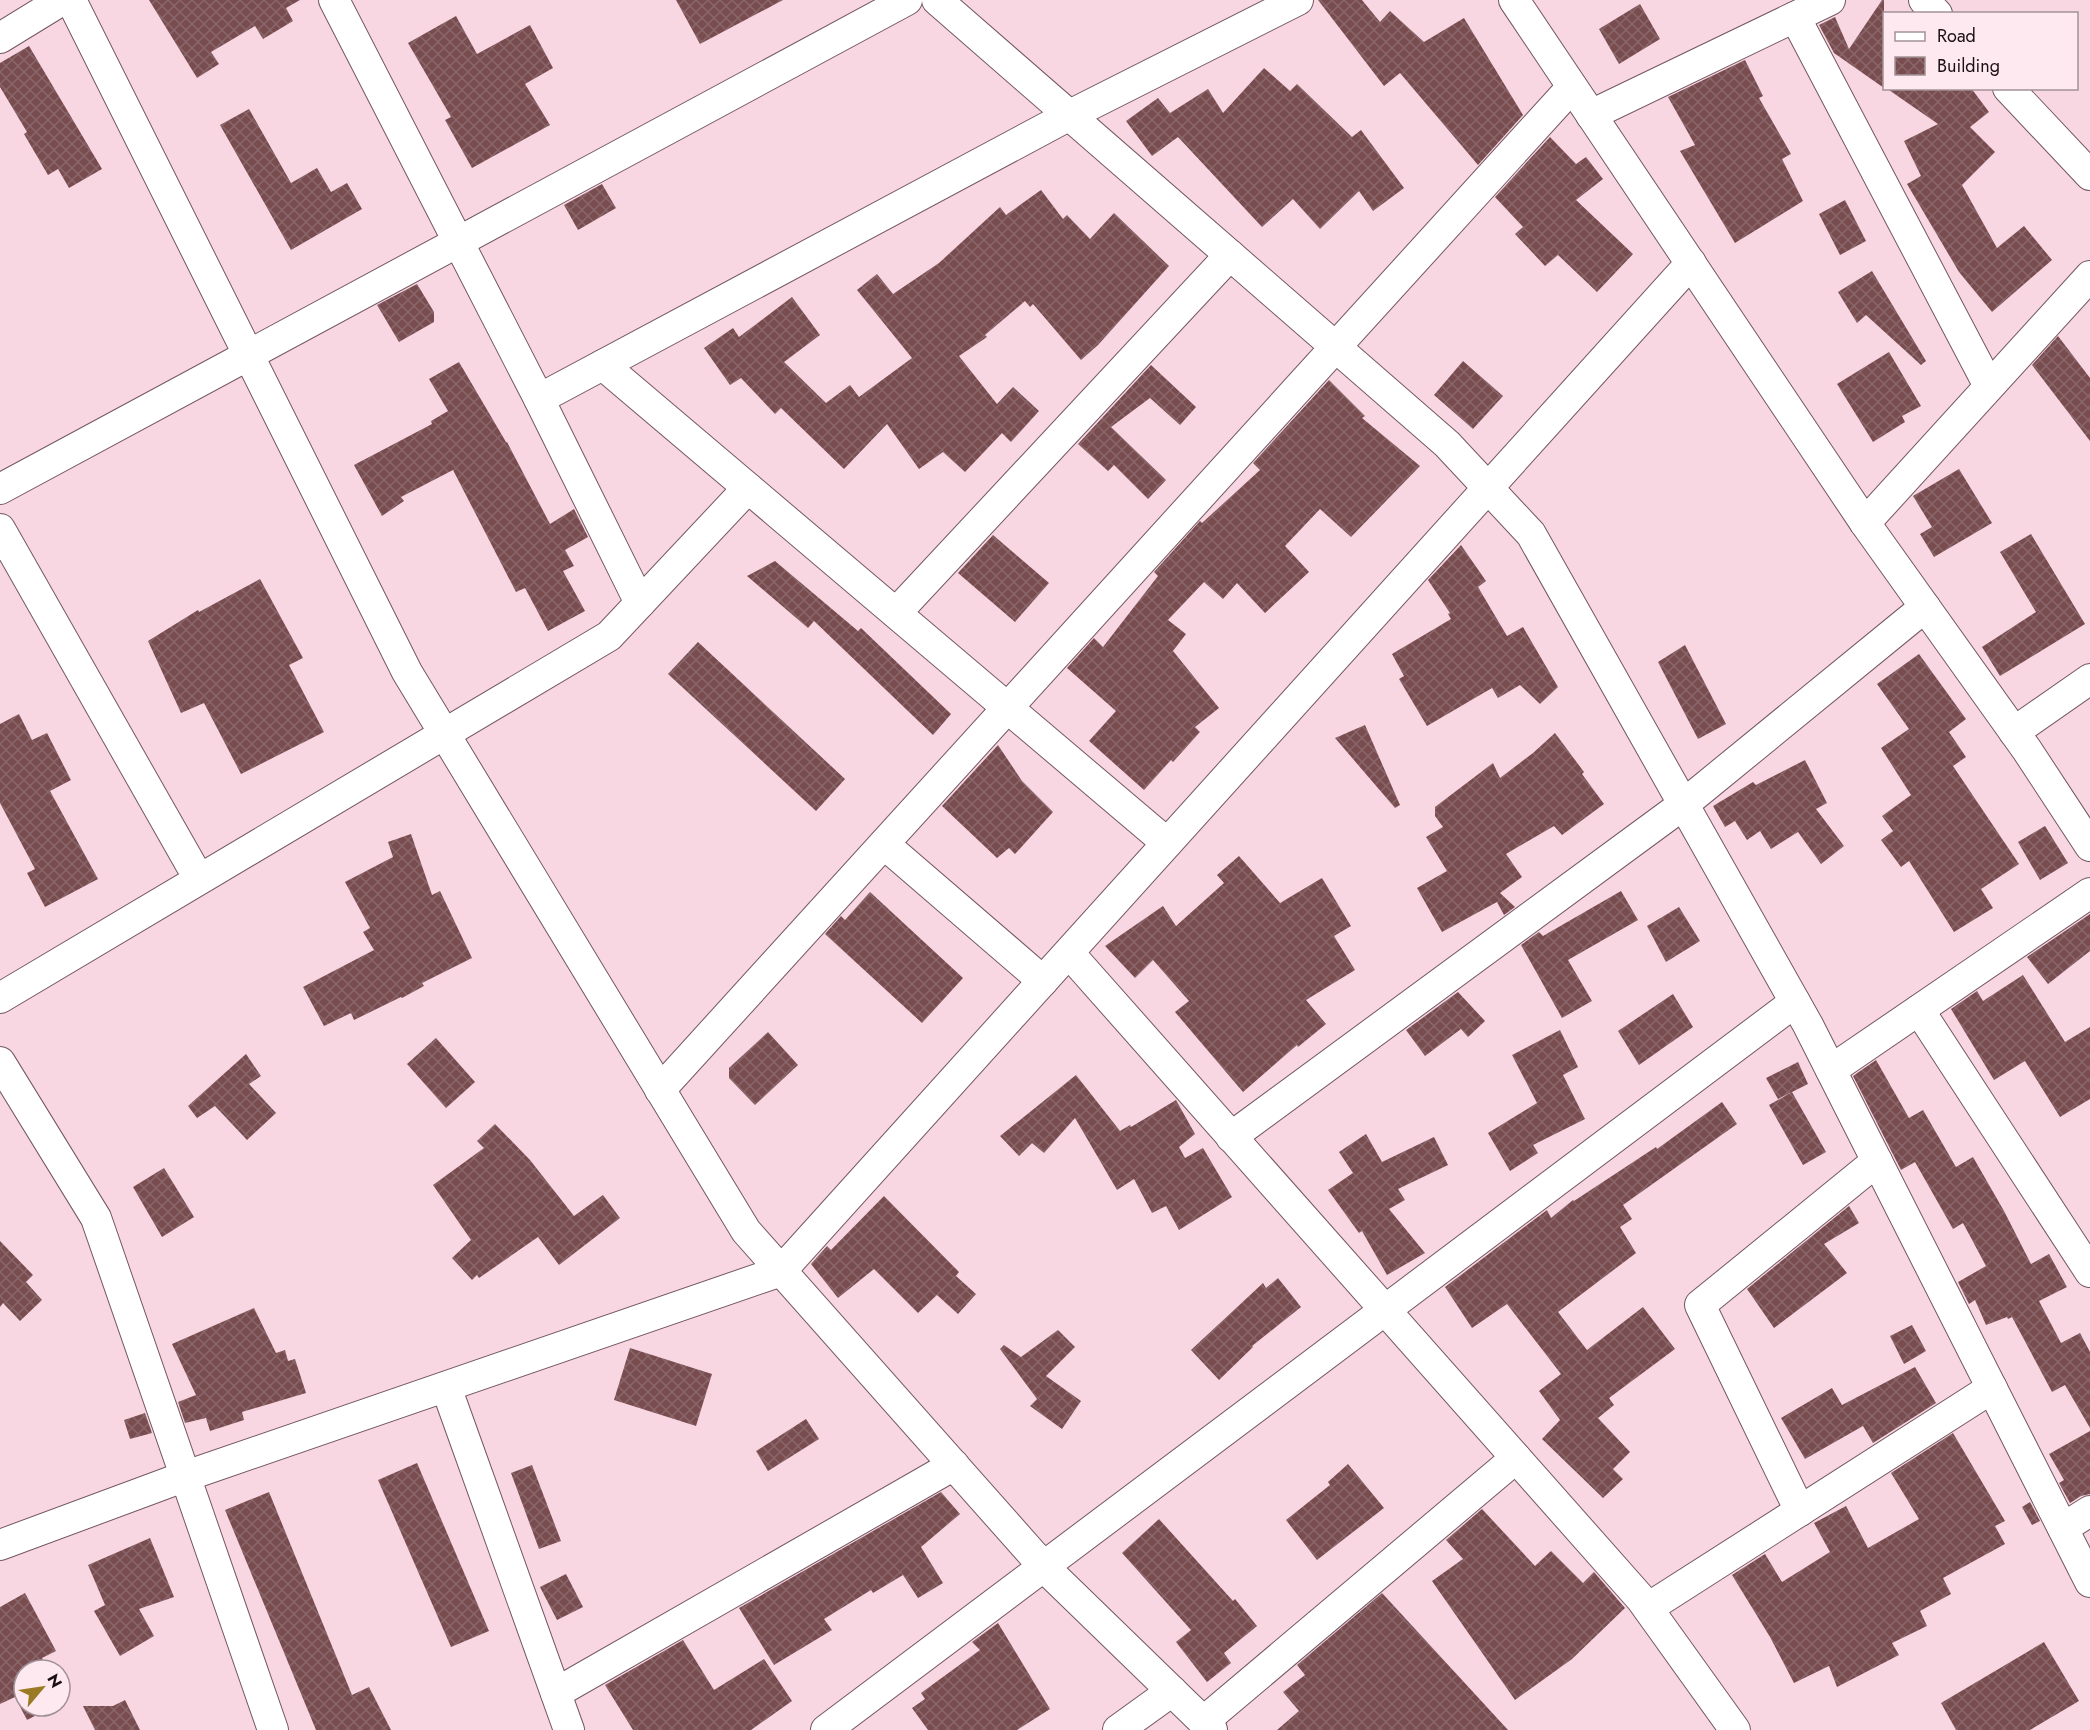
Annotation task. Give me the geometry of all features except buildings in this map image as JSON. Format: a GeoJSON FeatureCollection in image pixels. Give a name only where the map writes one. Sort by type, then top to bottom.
{"type":"FeatureCollection","features":[{"type":"Feature","properties":{"kind":"street"},"geometry":{"type":"LineString","coordinates":[[0,38],[63,0]]}},
{"type":"Feature","properties":{"kind":"street"},"geometry":{"type":"LineString","coordinates":[[71,0],[407,672],[746,1231],[1044,1567],[1208,1726],[1516,1458]]}},
{"type":"Feature","properties":{"kind":"street"},"geometry":{"type":"LineString","coordinates":[[334,0],[539,399],[640,603]]}},
{"type":"Feature","properties":{"kind":"street"},"geometry":{"type":"LineString","coordinates":[[0,489],[907,0]]}},
{"type":"Feature","properties":{"kind":"street"},"geometry":{"type":"LineString","coordinates":[[937,0],[1447,444],[1531,534],[1795,1002],[2090,1582]]}},
{"type":"Feature","properties":{"kind":"street"},"geometry":{"type":"LineString","coordinates":[[539,399],[1070,115],[1298,0]]}},
{"type":"Feature","properties":{"kind":"street"},"geometry":{"type":"LineString","coordinates":[[1514,0],[1865,523],[2014,732],[2090,846]]}},
{"type":"Feature","properties":{"kind":"street"},"geometry":{"type":"LineString","coordinates":[[1591,115],[1830,0]]}},
{"type":"Feature","properties":{"kind":"street"},"geometry":{"type":"LineString","coordinates":[[1924,0],[1935,12]]}},
{"type":"Feature","properties":{"kind":"street"},"geometry":{"type":"LineString","coordinates":[[1795,17],[1989,386]]}},
{"type":"Feature","properties":{"kind":"street"},"geometry":{"type":"LineString","coordinates":[[660,1090],[1572,87]]}},
{"type":"Feature","properties":{"kind":"street"},"geometry":{"type":"LineString","coordinates":[[2010,90],[2090,175]]}},
{"type":"Feature","properties":{"kind":"street"},"geometry":{"type":"LineString","coordinates":[[896,613],[1230,255]]}},
{"type":"Feature","properties":{"kind":"street"},"geometry":{"type":"LineString","coordinates":[[0,1545],[186,1476],[782,1271],[1691,262]]}},
{"type":"Feature","properties":{"kind":"street"},"geometry":{"type":"LineString","coordinates":[[1865,523],[1989,386],[2084,295]]}},
{"type":"Feature","properties":{"kind":"street"},"geometry":{"type":"LineString","coordinates":[[603,365],[1167,843]]}},
{"type":"Feature","properties":{"kind":"street"},"geometry":{"type":"LineString","coordinates":[[0,998],[609,636],[748,488]]}},
{"type":"Feature","properties":{"kind":"street"},"geometry":{"type":"LineString","coordinates":[[0,529],[199,879]]}},
{"type":"Feature","properties":{"kind":"street"},"geometry":{"type":"LineString","coordinates":[[1231,1137],[1684,804],[1925,608]]}},
{"type":"Feature","properties":{"kind":"street"},"geometry":{"type":"LineString","coordinates":[[2014,732],[2090,679]]}},
{"type":"Feature","properties":{"kind":"street"},"geometry":{"type":"LineString","coordinates":[[884,844],[1043,981]]}},
{"type":"Feature","properties":{"kind":"street"},"geometry":{"type":"LineString","coordinates":[[1831,1070],[2090,893]]}},
{"type":"Feature","properties":{"kind":"street"},"geometry":{"type":"LineString","coordinates":[[1069,953],[1648,1608],[1735,1730]]}},
{"type":"Feature","properties":{"kind":"street"},"geometry":{"type":"LineString","coordinates":[[826,1730],[1795,1002]]}},
{"type":"Feature","properties":{"kind":"street"},"geometry":{"type":"LineString","coordinates":[[1919,1010],[2090,1272]]}},
{"type":"Feature","properties":{"kind":"street"},"geometry":{"type":"LineString","coordinates":[[0,1062],[96,1218],[273,1730]]}},
{"type":"Feature","properties":{"kind":"street"},"geometry":{"type":"LineString","coordinates":[[1800,1511],[1700,1305],[1877,1161]]}},
{"type":"Feature","properties":{"kind":"street"},"geometry":{"type":"LineString","coordinates":[[446,1387],[569,1730]]}},
{"type":"Feature","properties":{"kind":"street"},"geometry":{"type":"LineString","coordinates":[[1648,1608],[1992,1388]]}},
{"type":"Feature","properties":{"kind":"street"},"geometry":{"type":"LineString","coordinates":[[556,1693],[954,1466]]}},
{"type":"Feature","properties":{"kind":"street"},"geometry":{"type":"LineString","coordinates":[[2063,1528],[2090,1511]]}},
{"type":"Feature","properties":{"kind":"street"},"geometry":{"type":"LineString","coordinates":[[1118,1730],[1172,1691]]}}]}
